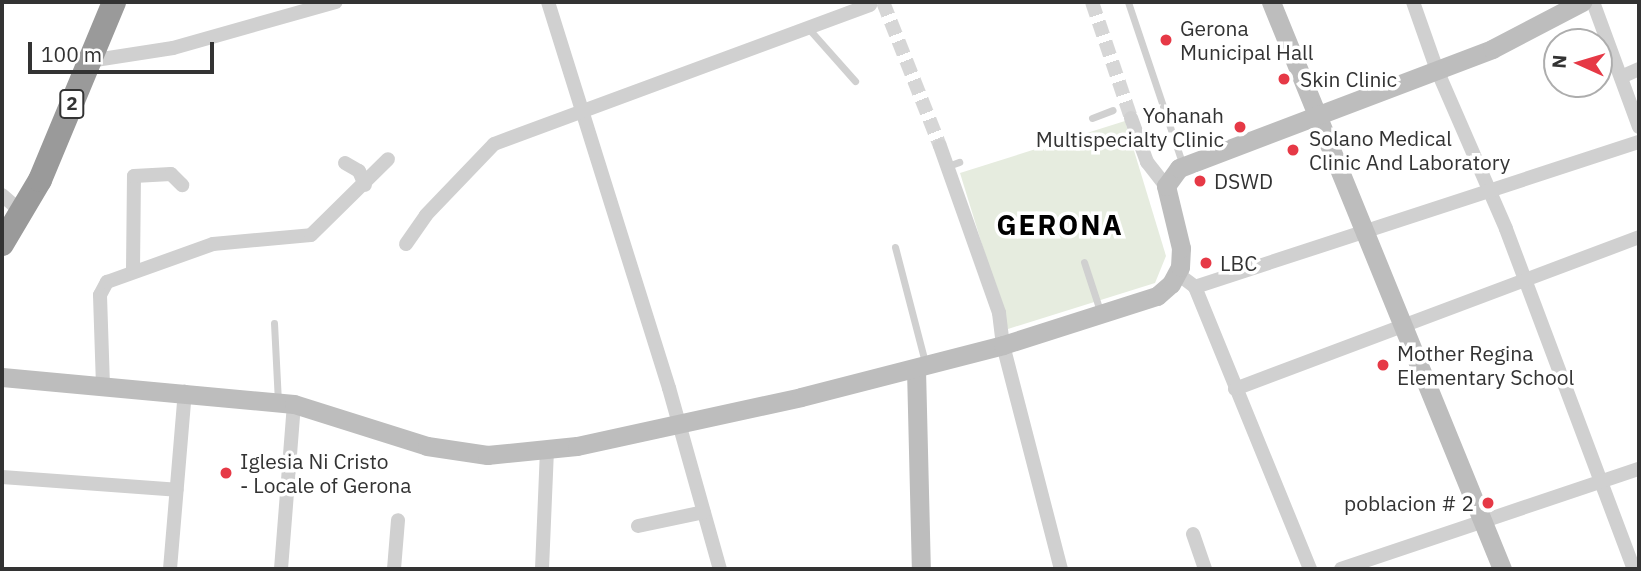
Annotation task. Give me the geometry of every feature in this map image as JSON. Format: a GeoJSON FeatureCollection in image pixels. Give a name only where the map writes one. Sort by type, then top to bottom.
{"type":"FeatureCollection","features":[{"type":"Feature","properties":{"kind":"highway","name":"2"},"geometry":{"type":"LineString","coordinates":[[2,244],[23,214],[114,2]]}},
{"type":"Feature","properties":{"kind":"main road"},"geometry":{"type":"LineString","coordinates":[[1271,2],[1502,569]]}},
{"type":"Feature","properties":{"kind":"main road"},"geometry":{"type":"LineString","coordinates":[[4,377],[286,403],[461,454],[547,451],[679,425],[1003,345],[1157,296],[1178,274],[1181,248],[1166,186],[1183,166],[1528,33],[1582,2]]}},
{"type":"Feature","properties":{"kind":"main road"},"geometry":{"type":"LineString","coordinates":[[921,367],[921,569]]}},
{"type":"Feature","properties":{"kind":"street"},"geometry":{"type":"LineString","coordinates":[[89,61],[173,48],[336,2]]}},
{"type":"Feature","properties":{"kind":"street"},"geometry":{"type":"LineString","coordinates":[[548,2],[679,425],[720,569]]}},
{"type":"Feature","properties":{"kind":"street"},"geometry":{"type":"LineString","coordinates":[[1413,2],[1437,70],[1490,191],[1634,559]]}},
{"type":"Feature","properties":{"kind":"street"},"geometry":{"type":"LineString","coordinates":[[1593,2],[1639,127]]}},
{"type":"Feature","properties":{"kind":"street"},"geometry":{"type":"LineString","coordinates":[[406,244],[485,149],[870,5]]}},
{"type":"Feature","properties":{"kind":"street"},"geometry":{"type":"LineString","coordinates":[[1621,77],[1639,69]]}},
{"type":"Feature","properties":{"kind":"street"},"geometry":{"type":"LineString","coordinates":[[1131,118],[1146,162],[1166,186]]}},
{"type":"Feature","properties":{"kind":"street"},"geometry":{"type":"LineString","coordinates":[[1195,288],[1362,230],[1639,142]]}},
{"type":"Feature","properties":{"kind":"street"},"geometry":{"type":"LineString","coordinates":[[940,146],[953,164],[999,313],[1003,345],[1061,569]]}},
{"type":"Feature","properties":{"kind":"street"},"geometry":{"type":"LineString","coordinates":[[103,386],[100,295],[107,282],[133,270],[232,240],[311,235],[388,159]]}},
{"type":"Feature","properties":{"kind":"street"},"geometry":{"type":"LineString","coordinates":[[345,163],[359,171],[365,184]]}},
{"type":"Feature","properties":{"kind":"street"},"geometry":{"type":"LineString","coordinates":[[133,270],[134,176],[171,174],[182,185]]}},
{"type":"Feature","properties":{"kind":"street"},"geometry":{"type":"LineString","coordinates":[[2,195],[23,214]]}},
{"type":"Feature","properties":{"kind":"street"},"geometry":{"type":"LineString","coordinates":[[1236,389],[1524,278],[1639,237]]}},
{"type":"Feature","properties":{"kind":"street"},"geometry":{"type":"LineString","coordinates":[[1178,274],[1195,288],[1310,569]]}},
{"type":"Feature","properties":{"kind":"street"},"geometry":{"type":"LineString","coordinates":[[170,569],[184,392]]}},
{"type":"Feature","properties":{"kind":"street"},"geometry":{"type":"LineString","coordinates":[[281,569],[286,403]]}},
{"type":"Feature","properties":{"kind":"street"},"geometry":{"type":"LineString","coordinates":[[542,569],[547,451]]}},
{"type":"Feature","properties":{"kind":"street"},"geometry":{"type":"LineString","coordinates":[[1341,569],[1639,469]]}},
{"type":"Feature","properties":{"kind":"street"},"geometry":{"type":"LineString","coordinates":[[2,477],[177,490]]}},
{"type":"Feature","properties":{"kind":"street"},"geometry":{"type":"LineString","coordinates":[[638,526],[704,512]]}},
{"type":"Feature","properties":{"kind":"street"},"geometry":{"type":"LineString","coordinates":[[394,569],[398,520]]}},
{"type":"Feature","properties":{"kind":"street"},"geometry":{"type":"LineString","coordinates":[[1194,534],[1205,569]]}},
{"type":"Feature","properties":{"kind":"lane"},"geometry":{"type":"LineString","coordinates":[[1128,2],[1183,166]]}},
{"type":"Feature","properties":{"kind":"lane"},"geometry":{"type":"LineString","coordinates":[[808,27],[855,81]]}},
{"type":"Feature","properties":{"kind":"lane"},"geometry":{"type":"LineString","coordinates":[[1092,118],[1113,110]]}},
{"type":"Feature","properties":{"kind":"lane"},"geometry":{"type":"LineString","coordinates":[[895,247],[921,367]]}},
{"type":"Feature","properties":{"kind":"lane"},"geometry":{"type":"LineString","coordinates":[[1084,262],[1101,315]]}},
{"type":"Feature","properties":{"kind":"lane"},"geometry":{"type":"LineString","coordinates":[[274,323],[286,403]]}},
{"type":"Feature","properties":{"kind":"shaded area"},"geometry":{"type":"Polygon","coordinates":[[[1125,121],[1166,256],[1155,283],[1008,329],[960,173],[1125,121]]]}},
{"type":"Feature","properties":{"kind":"tunnel"},"geometry":{"type":"LineString","coordinates":[[883,2],[940,146]]}},
{"type":"Feature","properties":{"kind":"tunnel"},"geometry":{"type":"LineString","coordinates":[[1092,2],[1131,118]]}},
{"type":"Feature","properties":{"kind":"place","name":"Gerona Municipal Hall"},"geometry":{"type":"Point","coordinates":[1166,40]}},
{"type":"Feature","properties":{"kind":"place","name":"Skin Clinic"},"geometry":{"type":"Point","coordinates":[1284,79]}},
{"type":"Feature","properties":{"kind":"place","name":"Yohanah Multispecialty Clinic"},"geometry":{"type":"Point","coordinates":[1240,127]}},
{"type":"Feature","properties":{"kind":"place","name":"Solano Medical Clinic And Laboratory"},"geometry":{"type":"Point","coordinates":[1293,150]}},
{"type":"Feature","properties":{"kind":"place","name":"DSWD"},"geometry":{"type":"Point","coordinates":[1200,181]}},
{"type":"Feature","properties":{"kind":"place","name":"LBC"},"geometry":{"type":"Point","coordinates":[1206,263]}},
{"type":"Feature","properties":{"kind":"place","name":"Mother Regina Elementary School"},"geometry":{"type":"Point","coordinates":[1383,365]}},
{"type":"Feature","properties":{"kind":"place","name":"Iglesia Ni Cristo - Locale of Gerona"},"geometry":{"type":"Point","coordinates":[226,473]}},
{"type":"Feature","properties":{"kind":"place","name":"poblacion # 2"},"geometry":{"type":"Point","coordinates":[1488,503]}},
{"type":"Feature","properties":{"kind":"district","name":"GERONA"},"geometry":{"type":"Point","coordinates":[1060,225]}}]}
